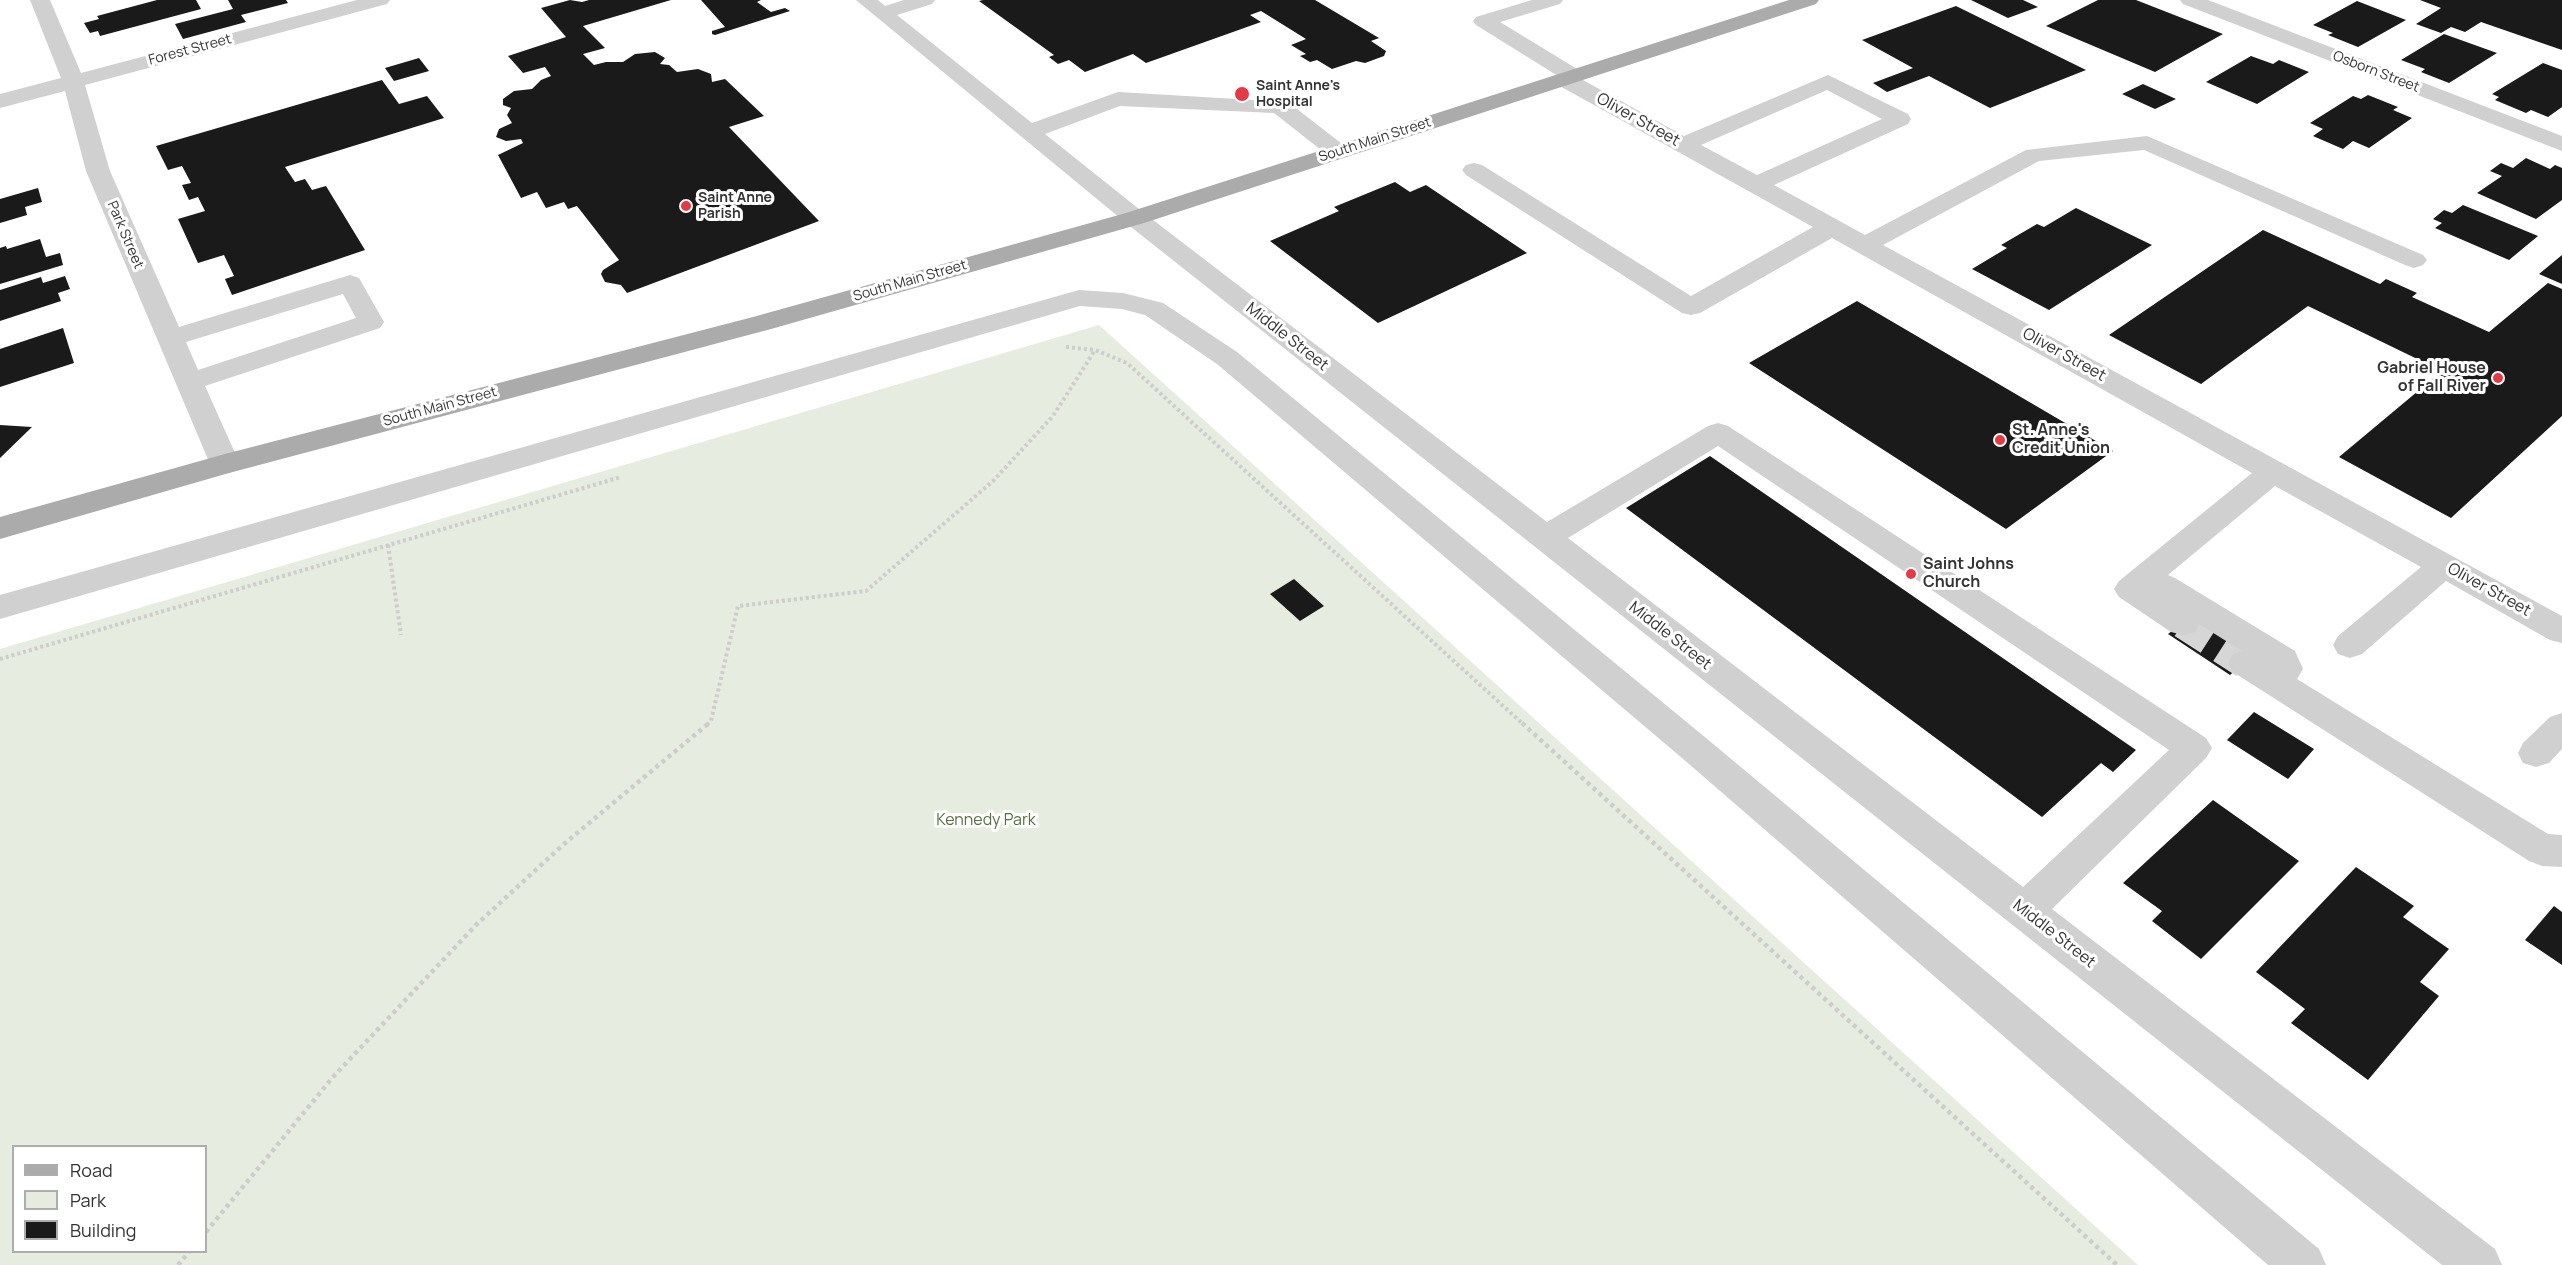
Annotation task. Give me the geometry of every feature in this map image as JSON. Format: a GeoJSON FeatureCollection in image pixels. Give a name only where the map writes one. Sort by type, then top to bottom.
{"type":"FeatureCollection","features":[{"type":"Feature","properties":{"kind":"main road","name":"South Main Street"},"geometry":{"type":"LineString","coordinates":[[0,528],[225,464],[762,323],[1135,218],[1809,0]]}},
{"type":"Feature","properties":{"kind":"street","name":"Park Street"},"geometry":{"type":"LineString","coordinates":[[40,0],[73,81],[98,171],[225,464]]}},
{"type":"Feature","properties":{"kind":"street","name":"Forest Street"},"geometry":{"type":"LineString","coordinates":[[0,101],[380,0]]}},
{"type":"Feature","properties":{"kind":"street"},"geometry":{"type":"LineString","coordinates":[[874,7],[925,0]]}},
{"type":"Feature","properties":{"kind":"street","name":"Oliver Street"},"geometry":{"type":"LineString","coordinates":[[1553,0],[1483,21],[1570,78],[1682,145],[2562,631]]}},
{"type":"Feature","properties":{"kind":"street","name":"Osborn Street"},"geometry":{"type":"LineString","coordinates":[[2190,0],[2562,144]]}},
{"type":"Feature","properties":{"kind":"street","name":"Middle Street"},"geometry":{"type":"LineString","coordinates":[[874,7],[1135,218],[2480,1265]]}},
{"type":"Feature","properties":{"kind":"street"},"geometry":{"type":"LineString","coordinates":[[1682,145],[1828,82],[1900,119],[1755,185]]}},
{"type":"Feature","properties":{"kind":"street"},"geometry":{"type":"LineString","coordinates":[[1029,132],[1118,99],[1280,107],[1338,152]]}},
{"type":"Feature","properties":{"kind":"street"},"geometry":{"type":"LineString","coordinates":[[1864,246],[2034,155],[2147,143],[2414,260]]}},
{"type":"Feature","properties":{"kind":"street"},"geometry":{"type":"LineString","coordinates":[[1474,170],[1691,307],[1832,227]]}},
{"type":"Feature","properties":{"kind":"street"},"geometry":{"type":"LineString","coordinates":[[170,338],[350,283],[371,322],[190,382]]}},
{"type":"Feature","properties":{"kind":"street"},"geometry":{"type":"LineString","coordinates":[[0,607],[1079,298],[1123,301],[1154,309],[1227,358],[1703,756],[2303,1265]]}},
{"type":"Feature","properties":{"kind":"street"},"geometry":{"type":"LineString","coordinates":[[1544,538],[1718,433],[2194,748],[2024,911]]}},
{"type":"Feature","properties":{"kind":"street"},"geometry":{"type":"LineString","coordinates":[[2183,622],[2130,589],[2274,471]]}},
{"type":"Feature","properties":{"kind":"street"},"geometry":{"type":"LineString","coordinates":[[2350,645],[2444,565]]}},
{"type":"Feature","properties":{"kind":"street"},"geometry":{"type":"LineString","coordinates":[[2146,574],[2283,660],[2294,693]]}},
{"type":"Feature","properties":{"kind":"street"},"geometry":{"type":"LineString","coordinates":[[2246,663],[2542,850],[2562,851]]}},
{"type":"Feature","properties":{"kind":"street"},"geometry":{"type":"LineString","coordinates":[[2536,753],[2562,727]]}},
{"type":"Feature","properties":{"kind":"path"},"geometry":{"type":"LineString","coordinates":[[1058,349],[1068,347],[1095,350],[1127,363],[2117,1265]]}},
{"type":"Feature","properties":{"kind":"path"},"geometry":{"type":"LineString","coordinates":[[207,1231],[333,1077],[476,925],[564,844],[711,721],[738,606],[866,591],[993,481],[1053,416],[1095,350]]}},
{"type":"Feature","properties":{"kind":"path"},"geometry":{"type":"LineString","coordinates":[[0,659],[629,474]]}},
{"type":"Feature","properties":{"kind":"path"},"geometry":{"type":"LineString","coordinates":[[388,545],[401,635]]}},
{"type":"Feature","properties":{"kind":"path"},"geometry":{"type":"LineString","coordinates":[[178,1265],[187,1253]]}},
{"type":"Feature","properties":{"kind":"green space","name":"Kennedy Park"},"geometry":{"type":"Polygon","coordinates":[[[1099,325],[2138,1265],[0,1265],[0,649],[1099,325]]]}},
{"type":"Feature","properties":{"kind":"building"},"geometry":{"type":"Polygon","coordinates":[[[157,0],[196,0],[201,9],[100,36],[98,31],[90,33],[84,23],[99,19],[97,16],[157,0]]]}},
{"type":"Feature","properties":{"kind":"building"},"geometry":{"type":"Polygon","coordinates":[[[228,0],[286,0],[288,3],[241,15],[246,22],[183,39],[175,24],[233,9],[228,0]]]}},
{"type":"Feature","properties":{"kind":"building"},"geometry":{"type":"Polygon","coordinates":[[[570,0],[582,2],[589,0],[671,0],[583,26],[605,48],[583,54],[594,65],[623,62],[635,54],[655,52],[665,58],[660,64],[669,65],[677,72],[698,69],[711,74],[712,82],[725,79],[764,116],[729,127],[819,221],[627,293],[621,285],[605,282],[601,274],[603,270],[619,260],[577,206],[568,209],[564,202],[546,208],[537,192],[521,198],[498,155],[523,143],[521,139],[506,141],[496,137],[499,129],[512,123],[507,115],[511,108],[503,105],[503,99],[514,91],[532,89],[541,80],[551,76],[545,67],[523,73],[508,56],[566,37],[541,8],[570,0]]]}},
{"type":"Feature","properties":{"kind":"building"},"geometry":{"type":"Polygon","coordinates":[[[701,0],[761,0],[757,2],[771,12],[785,8],[790,11],[715,35],[712,31],[725,27],[701,0]]]}},
{"type":"Feature","properties":{"kind":"building"},"geometry":{"type":"Polygon","coordinates":[[[1315,0],[1379,38],[1371,41],[1386,51],[1384,56],[1365,63],[1356,61],[1332,69],[1317,60],[1310,62],[1300,56],[1306,54],[1291,45],[1306,39],[1261,11],[1250,15],[1261,22],[1146,63],[1133,54],[1085,72],[1069,60],[1058,64],[1049,57],[1054,55],[979,1],[1315,0]]]}},
{"type":"Feature","properties":{"kind":"building"},"geometry":{"type":"Polygon","coordinates":[[[1971,0],[2023,0],[2038,7],[2008,18],[1971,0]]]}},
{"type":"Feature","properties":{"kind":"building"},"geometry":{"type":"Polygon","coordinates":[[[2098,0],[2136,0],[2223,34],[2155,72],[2046,26],[2098,0]]]}},
{"type":"Feature","properties":{"kind":"building"},"geometry":{"type":"Polygon","coordinates":[[[2420,0],[2562,0],[2562,50],[2481,22],[2465,32],[2451,27],[2441,33],[2416,24],[2441,8],[2420,0]]]}},
{"type":"Feature","properties":{"kind":"building"},"geometry":{"type":"Polygon","coordinates":[[[2357,1],[2406,20],[2358,47],[2328,35],[2333,33],[2313,25],[2357,1]]]}},
{"type":"Feature","properties":{"kind":"building"},"geometry":{"type":"Polygon","coordinates":[[[1956,6],[2086,70],[1990,108],[1929,76],[1887,92],[1873,83],[1913,68],[1862,40],[1956,6]]]}},
{"type":"Feature","properties":{"kind":"building"},"geometry":{"type":"Polygon","coordinates":[[[2444,34],[2497,53],[2449,83],[2421,72],[2425,69],[2401,60],[2444,34]]]}},
{"type":"Feature","properties":{"kind":"building"},"geometry":{"type":"Polygon","coordinates":[[[2251,56],[2273,64],[2279,60],[2309,72],[2257,104],[2206,82],[2251,56]]]}},
{"type":"Feature","properties":{"kind":"building"},"geometry":{"type":"Polygon","coordinates":[[[419,58],[429,71],[394,81],[385,68],[419,58]]]}},
{"type":"Feature","properties":{"kind":"building"},"geometry":{"type":"Polygon","coordinates":[[[2543,63],[2562,70],[2562,107],[2548,117],[2531,110],[2526,113],[2495,100],[2499,97],[2492,94],[2543,63]]]}},
{"type":"Feature","properties":{"kind":"building"},"geometry":{"type":"Polygon","coordinates":[[[382,80],[399,104],[427,96],[444,118],[285,167],[295,182],[305,179],[312,190],[326,186],[365,250],[232,295],[225,279],[234,276],[224,255],[198,263],[178,219],[205,211],[198,197],[189,200],[182,185],[191,183],[182,166],[168,170],[156,146],[382,80]]]}},
{"type":"Feature","properties":{"kind":"building"},"geometry":{"type":"Polygon","coordinates":[[[2143,84],[2176,99],[2155,109],[2122,94],[2143,84]]]}},
{"type":"Feature","properties":{"kind":"building"},"geometry":{"type":"Polygon","coordinates":[[[2368,95],[2398,107],[2393,110],[2412,118],[2369,148],[2353,141],[2343,149],[2313,136],[2323,129],[2310,123],[2353,96],[2361,99],[2368,95]]]}},
{"type":"Feature","properties":{"kind":"building"},"geometry":{"type":"Polygon","coordinates":[[[2526,158],[2550,169],[2555,165],[2562,168],[2562,200],[2536,219],[2477,193],[2502,176],[2490,171],[2501,163],[2513,168],[2526,158]]]}},
{"type":"Feature","properties":{"kind":"building"},"geometry":{"type":"Polygon","coordinates":[[[1395,182],[1410,192],[1426,185],[1527,253],[1378,323],[1270,241],[1339,211],[1334,207],[1395,182]]]}},
{"type":"Feature","properties":{"kind":"building"},"geometry":{"type":"Polygon","coordinates":[[[38,188],[42,202],[25,207],[27,215],[0,223],[0,199],[38,188]]]}},
{"type":"Feature","properties":{"kind":"building"},"geometry":{"type":"Polygon","coordinates":[[[2463,205],[2538,236],[2509,260],[2435,228],[2442,223],[2433,219],[2444,210],[2452,213],[2463,205]]]}},
{"type":"Feature","properties":{"kind":"building"},"geometry":{"type":"Polygon","coordinates":[[[2076,208],[2152,245],[2049,310],[1972,269],[2007,248],[2001,245],[2037,224],[2044,227],[2076,208]]]}},
{"type":"Feature","properties":{"kind":"building","name":"Gabriel House of Fall River"},"geometry":{"type":"Polygon","coordinates":[[[2263,230],[2380,284],[2386,279],[2417,293],[2412,297],[2489,332],[2548,283],[2562,289],[2562,416],[2451,518],[2339,457],[2442,371],[2308,306],[2201,384],[2109,335],[2263,230]]]}},
{"type":"Feature","properties":{"kind":"building"},"geometry":{"type":"Polygon","coordinates":[[[40,239],[46,257],[60,253],[63,265],[0,284],[0,248],[6,246],[7,249],[40,239]]]}},
{"type":"Feature","properties":{"kind":"building"},"geometry":{"type":"Polygon","coordinates":[[[2562,255],[2562,284],[2539,274],[2562,255]]]}},
{"type":"Feature","properties":{"kind":"building"},"geometry":{"type":"Polygon","coordinates":[[[65,276],[70,289],[58,293],[61,301],[0,321],[0,290],[41,277],[43,283],[65,276]]]}},
{"type":"Feature","properties":{"kind":"building"},"geometry":{"type":"Polygon","coordinates":[[[1857,301],[2113,451],[2006,529],[1749,363],[1857,301]]]}},
{"type":"Feature","properties":{"kind":"building"},"geometry":{"type":"Polygon","coordinates":[[[63,328],[74,363],[0,387],[0,349],[63,328]]]}},
{"type":"Feature","properties":{"kind":"building"},"geometry":{"type":"Polygon","coordinates":[[[0,425],[32,427],[0,458],[0,425]]]}},
{"type":"Feature","properties":{"kind":"building"},"geometry":{"type":"Polygon","coordinates":[[[1710,456],[2136,750],[2113,772],[2101,763],[2042,817],[1626,508],[1710,456]]]}},
{"type":"Feature","properties":{"kind":"building"},"geometry":{"type":"Polygon","coordinates":[[[1294,579],[1324,606],[1300,621],[1270,594],[1294,579]]]}},
{"type":"Feature","properties":{"kind":"building"},"geometry":{"type":"Polygon","coordinates":[[[2193,615],[2254,654],[2230,675],[2168,634],[2193,615]]]}},
{"type":"Feature","properties":{"kind":"building"},"geometry":{"type":"Polygon","coordinates":[[[2254,712],[2314,749],[2288,779],[2227,740],[2254,712]]]}},
{"type":"Feature","properties":{"kind":"building"},"geometry":{"type":"Polygon","coordinates":[[[2213,800],[2299,861],[2201,959],[2152,921],[2162,911],[2123,883],[2213,800]]]}},
{"type":"Feature","properties":{"kind":"building"},"geometry":{"type":"Polygon","coordinates":[[[2356,867],[2414,906],[2403,917],[2449,949],[2420,982],[2439,996],[2368,1080],[2291,1023],[2305,1009],[2256,972],[2356,867]]]}},
{"type":"Feature","properties":{"kind":"building"},"geometry":{"type":"Polygon","coordinates":[[[2554,906],[2562,912],[2562,965],[2525,940],[2554,906]]]}},
{"type":"Feature","properties":{"kind":"tunnel"},"geometry":{"type":"LineString","coordinates":[[2183,623],[2245,663]]}},
{"type":"Feature","properties":{"kind":"place","name":"Saint Anne's Hospital"},"geometry":{"type":"Point","coordinates":[1242,94]}},
{"type":"Feature","properties":{"kind":"place","name":"Saint Anne Parish"},"geometry":{"type":"Point","coordinates":[686,206]}},
{"type":"Feature","properties":{"kind":"place","name":"Gabriel House of Fall River"},"geometry":{"type":"Point","coordinates":[2498,378]}},
{"type":"Feature","properties":{"kind":"place","name":"St. Anne's Credit Union"},"geometry":{"type":"Point","coordinates":[2000,440]}},
{"type":"Feature","properties":{"kind":"place","name":"Saint Johns Church"},"geometry":{"type":"Point","coordinates":[1911,574]}}]}
